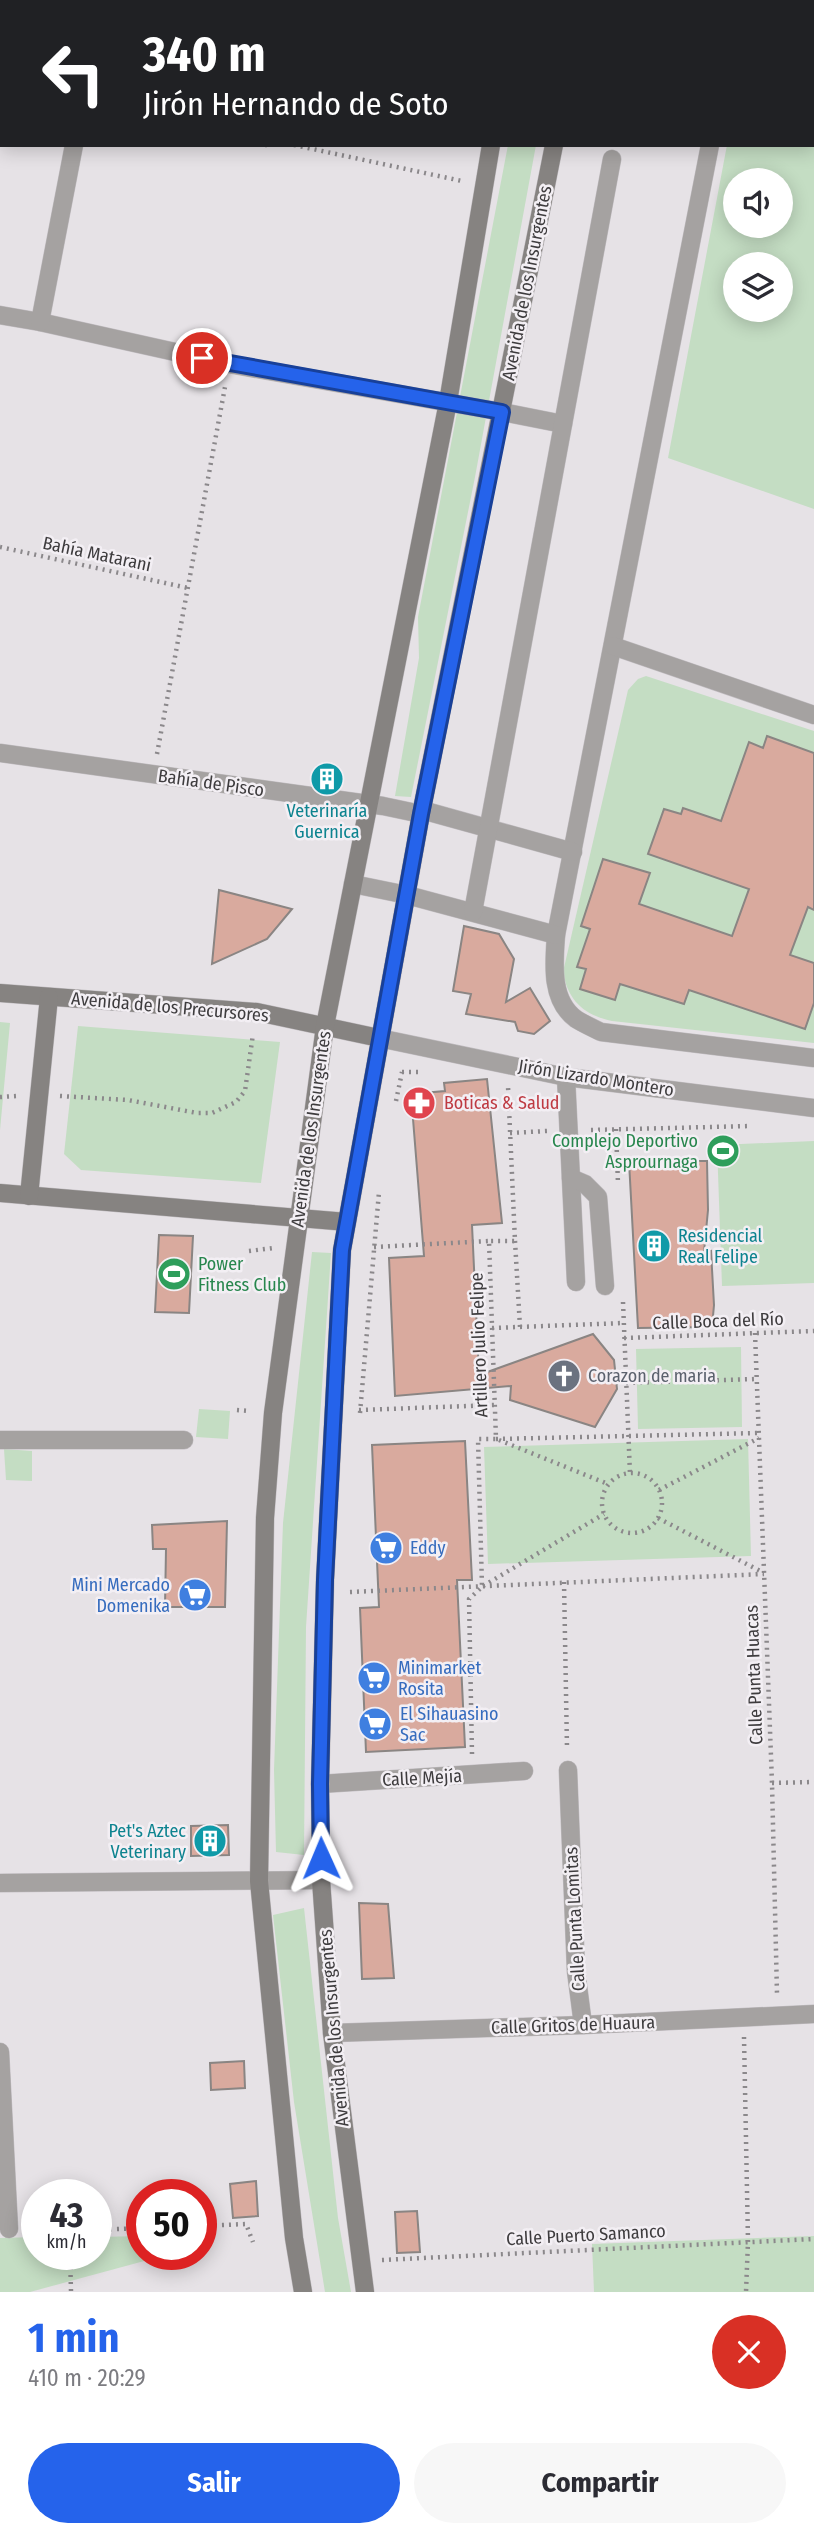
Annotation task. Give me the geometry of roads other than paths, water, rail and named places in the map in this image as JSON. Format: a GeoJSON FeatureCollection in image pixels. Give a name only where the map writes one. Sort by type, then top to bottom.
{"type":"FeatureCollection","features":[{"type":"Feature","properties":{"kind":"main road","name":"Avenida de los Insurgentes"},"geometry":{"type":"LineString","coordinates":[[303,2292],[294,2238],[258,1881],[265,1518],[277,1370],[325,1026],[448,402],[491,147]]}},
{"type":"Feature","properties":{"kind":"main road","name":"Avenida de los Insurgentes"},"geometry":{"type":"LineString","coordinates":[[365,2292],[332,2033],[321,1880],[320,1784],[325,1580],[342,1250],[421,812],[554,147]]}},
{"type":"Feature","properties":{"kind":"main road","name":"Avenida de los Precursores"},"geometry":{"type":"LineString","coordinates":[[0,993],[257,1012],[379,1038]]}},
{"type":"Feature","properties":{"kind":"main road"},"geometry":{"type":"LineString","coordinates":[[29,1196],[49,997]]}},
{"type":"Feature","properties":{"kind":"main road"},"geometry":{"type":"LineString","coordinates":[[0,1193],[347,1222]]}},
{"type":"Feature","properties":{"kind":"street"},"geometry":{"type":"LineString","coordinates":[[40,322],[74,147]]}},
{"type":"Feature","properties":{"kind":"street"},"geometry":{"type":"LineString","coordinates":[[709,147],[556,935],[554,969],[558,996],[574,1018],[601,1032],[814,1058]]}},
{"type":"Feature","properties":{"kind":"street"},"geometry":{"type":"LineString","coordinates":[[473,912],[612,159]]}},
{"type":"Feature","properties":{"kind":"street"},"geometry":{"type":"LineString","coordinates":[[0,315],[229,364],[563,424]]}},
{"type":"Feature","properties":{"kind":"street"},"geometry":{"type":"LineString","coordinates":[[613,646],[814,715]]}},
{"type":"Feature","properties":{"kind":"street","name":"Bahía de Pisco"},"geometry":{"type":"LineString","coordinates":[[0,753],[421,812],[573,852]]}},
{"type":"Feature","properties":{"kind":"street"},"geometry":{"type":"LineString","coordinates":[[354,884],[407,895],[556,935]]}},
{"type":"Feature","properties":{"kind":"street","name":"Jirón Lizardo Montero"},"geometry":{"type":"LineString","coordinates":[[379,1038],[566,1077],[814,1108]]}},
{"type":"Feature","properties":{"kind":"street"},"geometry":{"type":"LineString","coordinates":[[566,1077],[576,1282]]}},
{"type":"Feature","properties":{"kind":"street"},"geometry":{"type":"LineString","coordinates":[[571,1178],[585,1184],[598,1197],[605,1286]]}},
{"type":"Feature","properties":{"kind":"street"},"geometry":{"type":"LineString","coordinates":[[0,1440],[184,1440]]}},
{"type":"Feature","properties":{"kind":"street","name":"Calle Punta Lomitas"},"geometry":{"type":"LineString","coordinates":[[568,1770],[576,1971],[583,2025]]}},
{"type":"Feature","properties":{"kind":"street","name":"Calle Mejía"},"geometry":{"type":"LineString","coordinates":[[320,1784],[524,1771]]}},
{"type":"Feature","properties":{"kind":"street"},"geometry":{"type":"LineString","coordinates":[[0,1883],[321,1880]]}},
{"type":"Feature","properties":{"kind":"street","name":"Calle Gritos de Huaura"},"geometry":{"type":"LineString","coordinates":[[332,2033],[814,2014]]}},
{"type":"Feature","properties":{"kind":"street"},"geometry":{"type":"LineString","coordinates":[[0,2052],[9,2229]]}},
{"type":"Feature","properties":{"kind":"place","name":"Veterinaría Guernica"},"geometry":{"type":"Point","coordinates":[327,779]}},
{"type":"Feature","properties":{"kind":"place","name":"Boticas & Salud"},"geometry":{"type":"Point","coordinates":[419,1103]}},
{"type":"Feature","properties":{"kind":"place","name":"Complejo Deportivo Asprournaga"},"geometry":{"type":"Point","coordinates":[723,1151]}},
{"type":"Feature","properties":{"kind":"place","name":"Residencial Real Felipe"},"geometry":{"type":"Point","coordinates":[654,1246]}},
{"type":"Feature","properties":{"kind":"place","name":"Power Fitness Club"},"geometry":{"type":"Point","coordinates":[174,1274]}},
{"type":"Feature","properties":{"kind":"place","name":"Corazon de maria"},"geometry":{"type":"Point","coordinates":[564,1376]}},
{"type":"Feature","properties":{"kind":"place","name":"Eddy"},"geometry":{"type":"Point","coordinates":[386,1548]}},
{"type":"Feature","properties":{"kind":"place","name":"Mini Mercado Domenika"},"geometry":{"type":"Point","coordinates":[195,1595]}},
{"type":"Feature","properties":{"kind":"place","name":"Minimarket Rosita"},"geometry":{"type":"Point","coordinates":[374,1678]}},
{"type":"Feature","properties":{"kind":"place","name":"El Sihauasino Sac"},"geometry":{"type":"Point","coordinates":[375,1724]}},
{"type":"Feature","properties":{"kind":"place","name":"Pet's Aztec Veterinary"},"geometry":{"type":"Point","coordinates":[210,1841]}}]}
